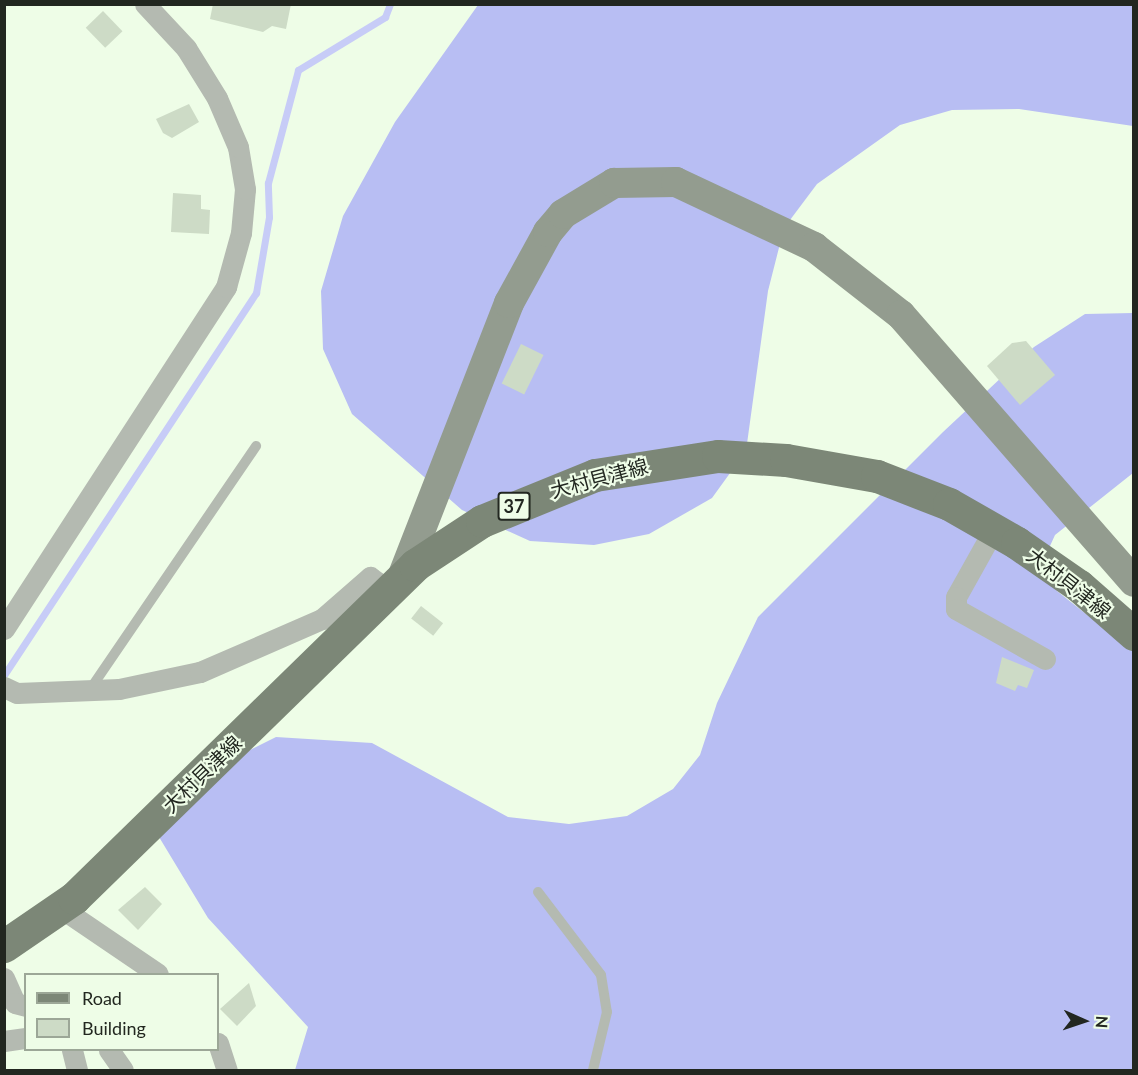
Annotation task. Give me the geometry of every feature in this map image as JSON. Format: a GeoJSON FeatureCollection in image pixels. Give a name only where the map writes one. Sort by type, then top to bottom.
{"type":"FeatureCollection","features":[{"type":"Feature","properties":{"kind":"main road","name":"大村貝津線"},"geometry":{"type":"LineString","coordinates":[[4,946],[61,908],[395,582],[482,521],[536,495],[595,475],[718,456],[786,460],[877,476],[994,529],[1079,586],[1134,634]]}},
{"type":"Feature","properties":{"kind":"street"},"geometry":{"type":"LineString","coordinates":[[4,629],[226,287],[241,234],[245,189],[238,147],[217,98],[186,48],[145,4]]}},
{"type":"Feature","properties":{"kind":"street"},"geometry":{"type":"LineString","coordinates":[[4,687],[17,693],[88,691],[200,672],[322,619],[370,577],[395,582],[509,303],[548,232],[563,214],[614,183],[676,182],[814,247],[901,315],[1134,582]]}},
{"type":"Feature","properties":{"kind":"street"},"geometry":{"type":"LineString","coordinates":[[994,529],[956,597],[956,609],[1046,659]]}},
{"type":"Feature","properties":{"kind":"street"},"geometry":{"type":"LineString","coordinates":[[61,908],[155,973]]}},
{"type":"Feature","properties":{"kind":"street"},"geometry":{"type":"LineString","coordinates":[[6,986],[15,1003],[24,1005]]}},
{"type":"Feature","properties":{"kind":"street"},"geometry":{"type":"LineString","coordinates":[[4,1041],[24,1038]]}},
{"type":"Feature","properties":{"kind":"street"},"geometry":{"type":"LineString","coordinates":[[219,1046],[227,1071]]}},
{"type":"Feature","properties":{"kind":"street"},"geometry":{"type":"LineString","coordinates":[[72,1051],[77,1071]]}},
{"type":"Feature","properties":{"kind":"street"},"geometry":{"type":"LineString","coordinates":[[110,1051],[123,1071]]}},
{"type":"Feature","properties":{"kind":"lane"},"geometry":{"type":"LineString","coordinates":[[88,691],[256,446]]}},
{"type":"Feature","properties":{"kind":"lane"},"geometry":{"type":"LineString","coordinates":[[538,892],[601,975],[607,1012],[593,1071]]}},
{"type":"Feature","properties":{"kind":"shaded area"},"geometry":{"type":"Polygon","coordinates":[[[478,5],[1133,5],[1133,126],[1019,109],[952,110],[900,125],[817,184],[784,228],[768,291],[746,451],[712,498],[649,534],[594,545],[530,541],[462,510],[352,414],[323,349],[321,291],[343,216],[395,122],[478,5]]]}},
{"type":"Feature","properties":{"kind":"shaded area"},"geometry":{"type":"Polygon","coordinates":[[[1133,313],[1133,473],[1055,535],[1045,557],[1057,591],[1091,618],[1133,627],[1133,1070],[295,1070],[308,1027],[208,918],[159,837],[222,764],[276,737],[372,743],[508,817],[569,824],[627,816],[673,789],[700,755],[717,703],[758,617],[943,432],[1034,347],[1085,314],[1133,313]]]}},
{"type":"Feature","properties":{"kind":"building"},"geometry":{"type":"Polygon","coordinates":[[[213,4],[291,4],[286,29],[272,26],[263,32],[210,19],[213,4]]]}},
{"type":"Feature","properties":{"kind":"building"},"geometry":{"type":"Polygon","coordinates":[[[103,11],[122,31],[105,48],[86,28],[103,11]]]}},
{"type":"Feature","properties":{"kind":"building"},"geometry":{"type":"Polygon","coordinates":[[[189,104],[199,122],[172,138],[163,133],[156,119],[189,104]]]}},
{"type":"Feature","properties":{"kind":"building"},"geometry":{"type":"Polygon","coordinates":[[[173,193],[201,195],[201,209],[210,210],[209,234],[171,232],[173,193]]]}},
{"type":"Feature","properties":{"kind":"building"},"geometry":{"type":"Polygon","coordinates":[[[1026,341],[1055,375],[1020,405],[987,366],[1012,343],[1026,341]]]}},
{"type":"Feature","properties":{"kind":"building"},"geometry":{"type":"Polygon","coordinates":[[[521,344],[543,355],[524,395],[502,384],[521,344]]]}},
{"type":"Feature","properties":{"kind":"building"},"geometry":{"type":"Polygon","coordinates":[[[421,606],[443,623],[433,636],[411,619],[421,606]]]}},
{"type":"Feature","properties":{"kind":"building"},"geometry":{"type":"Polygon","coordinates":[[[1002,657],[1034,670],[1027,688],[1018,685],[1015,691],[996,683],[1002,657]]]}},
{"type":"Feature","properties":{"kind":"building"},"geometry":{"type":"Polygon","coordinates":[[[145,887],[162,904],[138,930],[118,910],[145,887]]]}},
{"type":"Feature","properties":{"kind":"building"},"geometry":{"type":"Polygon","coordinates":[[[249,983],[256,1006],[237,1026],[220,1009],[249,983]]]}},
{"type":"Feature","properties":{"kind":"waterway"},"geometry":{"type":"LineString","coordinates":[[4,675],[256,293],[269,217],[268,183],[298,70],[385,17],[390,4]]}}]}
